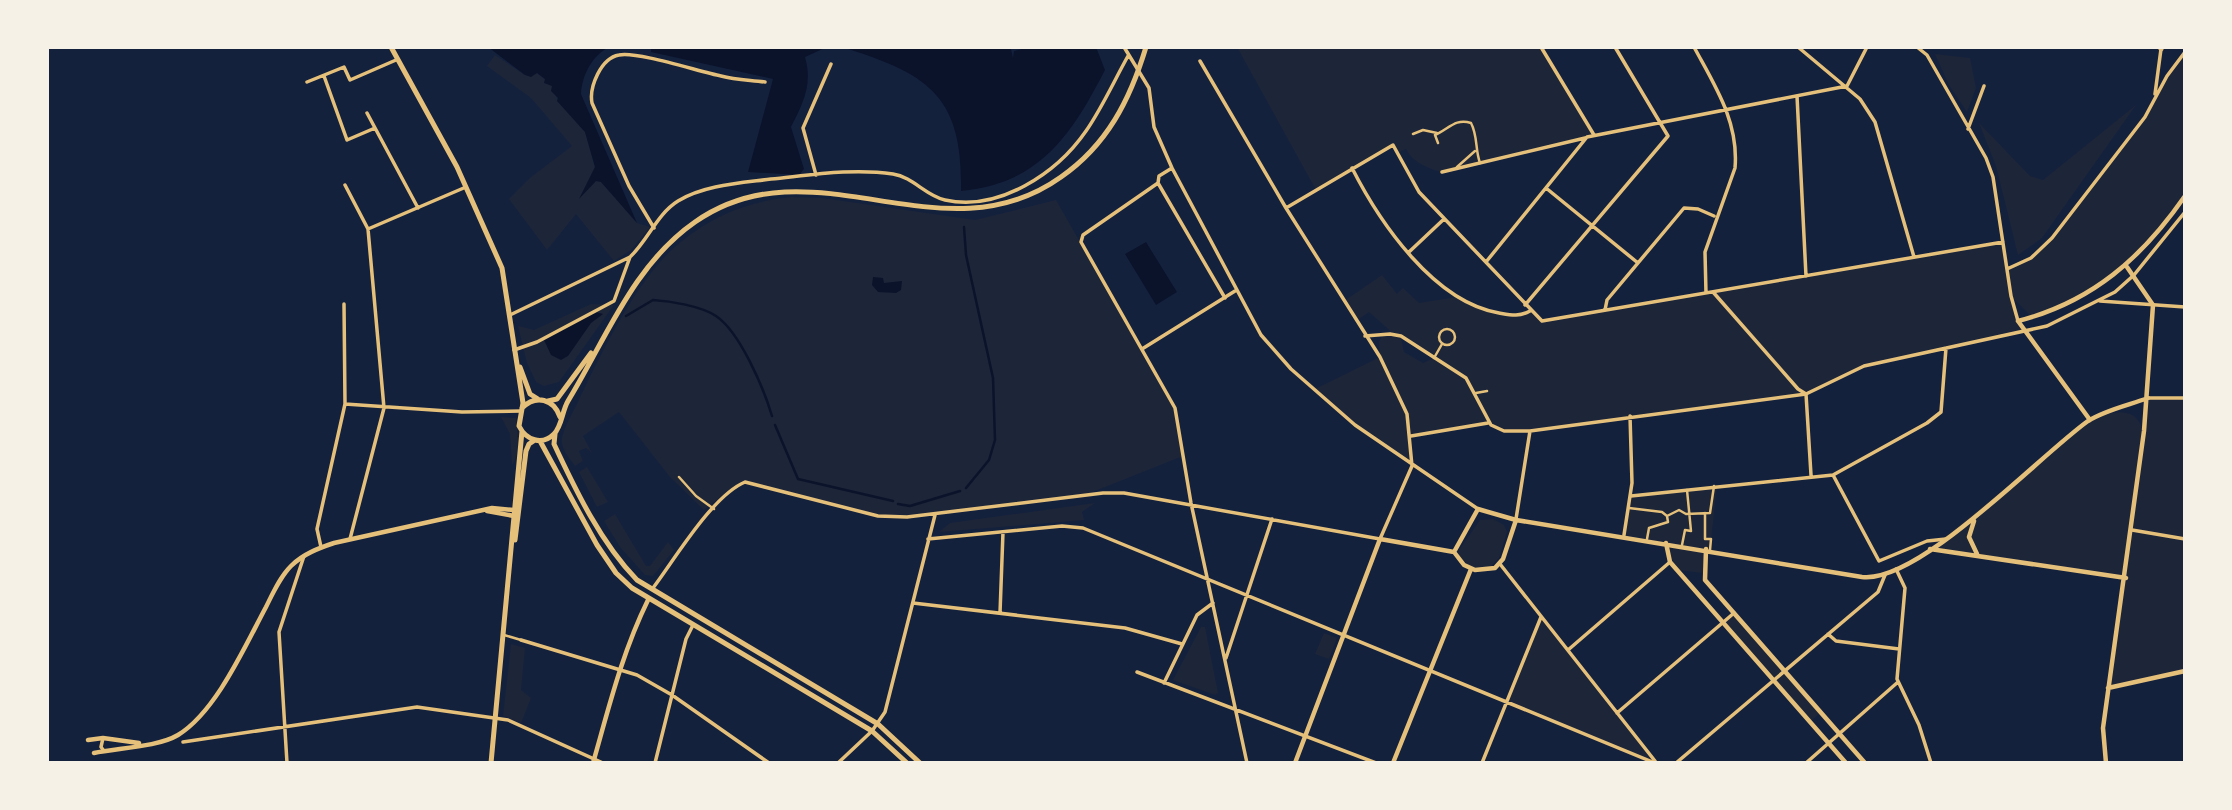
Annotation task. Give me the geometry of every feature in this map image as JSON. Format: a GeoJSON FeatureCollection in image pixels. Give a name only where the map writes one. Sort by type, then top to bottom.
{"type":"FeatureCollection","features":[{"type":"Feature","properties":{"kind":"main road"},"geometry":{"type":"LineString","coordinates":[[391,47],[466,187],[502,268],[523,403],[518,421],[522,431],[512,554]]}},
{"type":"Feature","properties":{"kind":"main road"},"geometry":{"type":"LineString","coordinates":[[515,352],[530,394],[548,401],[557,399],[600,342],[659,254],[686,228],[719,207],[753,195],[785,190],[817,191],[950,210],[997,206],[1044,188],[1068,173],[1098,144],[1128,99],[1146,47]]}},
{"type":"Feature","properties":{"kind":"main road"},"geometry":{"type":"LineString","coordinates":[[600,342],[560,419],[554,444],[604,538],[631,574],[652,590],[878,724],[920,763]]}},
{"type":"Feature","properties":{"kind":"main road"},"geometry":{"type":"LineString","coordinates":[[521,411],[528,402],[538,399]]}},
{"type":"Feature","properties":{"kind":"main road"},"geometry":{"type":"LineString","coordinates":[[548,401],[556,408],[560,419]]}},
{"type":"Feature","properties":{"kind":"main road"},"geometry":{"type":"LineString","coordinates":[[522,431],[538,440],[616,573],[648,600],[872,731],[907,763]]}},
{"type":"Feature","properties":{"kind":"main road"},"geometry":{"type":"LineString","coordinates":[[491,763],[512,554],[526,451],[529,444],[555,434]]}},
{"type":"Feature","properties":{"kind":"street"},"geometry":{"type":"LineString","coordinates":[[1124,47],[1149,88],[1154,127],[1172,168],[1235,291],[1261,335],[1291,369],[1355,425],[1478,509],[1516,520],[1624,535],[1862,577],[1885,575],[1946,539],[1976,517],[2090,420],[2148,398],[2185,398]]}},
{"type":"Feature","properties":{"kind":"street"},"geometry":{"type":"LineString","coordinates":[[1541,47],[1594,136]]}},
{"type":"Feature","properties":{"kind":"street"},"geometry":{"type":"LineString","coordinates":[[1525,305],[1668,136],[1615,47]]}},
{"type":"Feature","properties":{"kind":"street"},"geometry":{"type":"LineString","coordinates":[[1694,47],[1727,109],[1734,141],[1734,168],[1715,217],[1703,262],[1706,293]]}},
{"type":"Feature","properties":{"kind":"street"},"geometry":{"type":"LineString","coordinates":[[1798,47],[1847,86],[1860,99],[1875,122],[1914,257]]}},
{"type":"Feature","properties":{"kind":"street"},"geometry":{"type":"LineString","coordinates":[[1847,86],[1867,47]]}},
{"type":"Feature","properties":{"kind":"street"},"geometry":{"type":"LineString","coordinates":[[1917,47],[1927,55],[1993,177],[2018,321],[2090,420]]}},
{"type":"Feature","properties":{"kind":"street"},"geometry":{"type":"LineString","coordinates":[[2155,98],[2161,48]]}},
{"type":"Feature","properties":{"kind":"street"},"geometry":{"type":"LineString","coordinates":[[2007,269],[2031,258],[2052,237],[2145,117],[2185,52]]}},
{"type":"Feature","properties":{"kind":"street"},"geometry":{"type":"LineString","coordinates":[[654,228],[634,198],[592,103],[592,93],[605,62],[618,55],[627,54],[726,77],[765,82]]}},
{"type":"Feature","properties":{"kind":"street"},"geometry":{"type":"LineString","coordinates":[[515,352],[614,301],[630,257],[669,207],[690,194],[740,183],[845,172],[898,175],[936,197],[954,202],[982,201],[1011,193],[1037,178],[1080,139],[1128,56]]}},
{"type":"Feature","properties":{"kind":"street"},"geometry":{"type":"LineString","coordinates":[[307,82],[344,67],[350,80],[396,60]]}},
{"type":"Feature","properties":{"kind":"street"},"geometry":{"type":"LineString","coordinates":[[1199,61],[1286,208],[1380,356],[1407,414],[1411,436],[1412,466],[1380,539],[1294,763]]}},
{"type":"Feature","properties":{"kind":"street"},"geometry":{"type":"LineString","coordinates":[[816,175],[803,128],[831,64]]}},
{"type":"Feature","properties":{"kind":"street"},"geometry":{"type":"LineString","coordinates":[[324,76],[348,140],[375,128]]}},
{"type":"Feature","properties":{"kind":"street"},"geometry":{"type":"LineString","coordinates":[[1442,172],[1587,137],[1847,86]]}},
{"type":"Feature","properties":{"kind":"street"},"geometry":{"type":"LineString","coordinates":[[1968,129],[1984,86]]}},
{"type":"Feature","properties":{"kind":"street"},"geometry":{"type":"LineString","coordinates":[[1797,95],[1806,276]]}},
{"type":"Feature","properties":{"kind":"street"},"geometry":{"type":"LineString","coordinates":[[367,113],[418,208]]}},
{"type":"Feature","properties":{"kind":"street"},"geometry":{"type":"LineString","coordinates":[[1438,143],[1435,135],[1457,122],[1471,124],[1475,130],[1475,151],[1480,163]]}},
{"type":"Feature","properties":{"kind":"street"},"geometry":{"type":"LineString","coordinates":[[1413,134],[1423,130],[1440,133]]}},
{"type":"Feature","properties":{"kind":"street"},"geometry":{"type":"LineString","coordinates":[[1486,262],[1587,137]]}},
{"type":"Feature","properties":{"kind":"street"},"geometry":{"type":"LineString","coordinates":[[1286,208],[1393,145],[1419,192],[1542,321],[2003,242]]}},
{"type":"Feature","properties":{"kind":"street"},"geometry":{"type":"LineString","coordinates":[[1455,169],[1475,151]]}},
{"type":"Feature","properties":{"kind":"street"},"geometry":{"type":"LineString","coordinates":[[1172,168],[1159,176],[1158,183],[1224,298]]}},
{"type":"Feature","properties":{"kind":"street"},"geometry":{"type":"LineString","coordinates":[[1352,168],[1382,221],[1409,251],[1461,300],[1506,314],[1521,316],[1531,311]]}},
{"type":"Feature","properties":{"kind":"street"},"geometry":{"type":"LineString","coordinates":[[1158,183],[1081,239],[1175,408],[1191,503],[1247,763]]}},
{"type":"Feature","properties":{"kind":"street"},"geometry":{"type":"LineString","coordinates":[[345,185],[368,229],[384,408],[350,540]]}},
{"type":"Feature","properties":{"kind":"street"},"geometry":{"type":"LineString","coordinates":[[368,229],[466,187]]}},
{"type":"Feature","properties":{"kind":"street"},"geometry":{"type":"LineString","coordinates":[[1546,188],[1638,263]]}},
{"type":"Feature","properties":{"kind":"street"},"geometry":{"type":"LineString","coordinates":[[2018,321],[2072,303],[2126,267],[2167,222],[2185,196]]}},
{"type":"Feature","properties":{"kind":"street"},"geometry":{"type":"LineString","coordinates":[[1605,310],[1607,300],[1684,208],[1698,209],[1715,217]]}},
{"type":"Feature","properties":{"kind":"street"},"geometry":{"type":"LineString","coordinates":[[1365,336],[1401,336],[1466,378],[1489,422],[1500,430],[1530,431],[1630,415],[1806,394],[1864,366],[2047,326],[2099,302],[2134,275],[2185,212]]}},
{"type":"Feature","properties":{"kind":"street"},"geometry":{"type":"LineString","coordinates":[[1409,251],[1444,219]]}},
{"type":"Feature","properties":{"kind":"street"},"geometry":{"type":"LineString","coordinates":[[509,315],[630,257]]}},
{"type":"Feature","properties":{"kind":"street"},"geometry":{"type":"LineString","coordinates":[[2106,763],[2103,728],[2126,578],[2148,398],[2153,305],[2126,267]]}},
{"type":"Feature","properties":{"kind":"street"},"geometry":{"type":"LineString","coordinates":[[1142,349],[1235,291]]}},
{"type":"Feature","properties":{"kind":"street"},"geometry":{"type":"LineString","coordinates":[[1713,292],[1798,389],[1806,394]]}},
{"type":"Feature","properties":{"kind":"street"},"geometry":{"type":"LineString","coordinates":[[2099,302],[2185,307]]}},
{"type":"Feature","properties":{"kind":"street"},"geometry":{"type":"LineString","coordinates":[[321,547],[317,529],[345,404],[344,303]]}},
{"type":"Feature","properties":{"kind":"street"},"geometry":{"type":"LineString","coordinates":[[1434,358],[1442,344],[1439,334],[1443,329],[1451,330],[1455,336],[1454,341],[1450,345],[1442,344]]}},
{"type":"Feature","properties":{"kind":"street"},"geometry":{"type":"LineString","coordinates":[[1632,496],[1811,475],[1833,475],[1927,424],[1941,412],[1946,348]]}},
{"type":"Feature","properties":{"kind":"street"},"geometry":{"type":"LineString","coordinates":[[1476,393],[1487,390]]}},
{"type":"Feature","properties":{"kind":"street"},"geometry":{"type":"LineString","coordinates":[[1806,394],[1811,475]]}},
{"type":"Feature","properties":{"kind":"street"},"geometry":{"type":"LineString","coordinates":[[345,404],[384,408],[521,411]]}},
{"type":"Feature","properties":{"kind":"street"},"geometry":{"type":"LineString","coordinates":[[1624,535],[1632,496],[1630,415]]}},
{"type":"Feature","properties":{"kind":"street"},"geometry":{"type":"LineString","coordinates":[[1411,436],[1489,422]]}},
{"type":"Feature","properties":{"kind":"street"},"geometry":{"type":"LineString","coordinates":[[652,590],[714,509],[733,487],[745,482],[878,516],[935,515],[1085,495],[1124,494],[1191,503],[1454,552],[1471,569],[1485,571],[1500,564],[1516,520],[1530,431]]}},
{"type":"Feature","properties":{"kind":"street"},"geometry":{"type":"LineString","coordinates":[[1833,475],[1879,561],[1927,541],[1946,539]]}},
{"type":"Feature","properties":{"kind":"street"},"geometry":{"type":"LineString","coordinates":[[679,477],[696,496],[714,509]]}},
{"type":"Feature","properties":{"kind":"street"},"geometry":{"type":"LineString","coordinates":[[1667,516],[1679,510],[1689,514],[1712,512],[1714,486]]}},
{"type":"Feature","properties":{"kind":"street"},"geometry":{"type":"LineString","coordinates":[[1682,545],[1685,530],[1691,531],[1687,489]]}},
{"type":"Feature","properties":{"kind":"street"},"geometry":{"type":"LineString","coordinates":[[94,753],[174,737],[200,716],[239,656],[282,577],[304,556],[321,547],[492,508],[514,513]]}},
{"type":"Feature","properties":{"kind":"street"},"geometry":{"type":"LineString","coordinates":[[1629,508],[1662,512],[1667,516],[1668,522],[1664,525],[1648,528],[1647,539]]}},
{"type":"Feature","properties":{"kind":"street"},"geometry":{"type":"LineString","coordinates":[[1454,552],[1478,509]]}},
{"type":"Feature","properties":{"kind":"street"},"geometry":{"type":"LineString","coordinates":[[1705,513],[1705,539],[1711,540],[1703,578],[1865,763]]}},
{"type":"Feature","properties":{"kind":"street"},"geometry":{"type":"LineString","coordinates":[[838,763],[878,724],[890,696],[935,515]]}},
{"type":"Feature","properties":{"kind":"street"},"geometry":{"type":"LineString","coordinates":[[1976,517],[1969,537],[1978,555]]}},
{"type":"Feature","properties":{"kind":"street"},"geometry":{"type":"LineString","coordinates":[[1225,660],[1272,519]]}},
{"type":"Feature","properties":{"kind":"street"},"geometry":{"type":"LineString","coordinates":[[928,539],[1075,526],[1655,763]]}},
{"type":"Feature","properties":{"kind":"street"},"geometry":{"type":"LineString","coordinates":[[2132,530],[2185,539]]}},
{"type":"Feature","properties":{"kind":"street"},"geometry":{"type":"LineString","coordinates":[[1000,613],[1003,532]]}},
{"type":"Feature","properties":{"kind":"street"},"geometry":{"type":"LineString","coordinates":[[1666,543],[1670,562],[1846,763]]}},
{"type":"Feature","properties":{"kind":"street"},"geometry":{"type":"LineString","coordinates":[[1930,549],[2126,578]]}},
{"type":"Feature","properties":{"kind":"street"},"geometry":{"type":"LineString","coordinates":[[287,763],[279,632],[304,556]]}},
{"type":"Feature","properties":{"kind":"street"},"geometry":{"type":"LineString","coordinates":[[1567,650],[1670,562]]}},
{"type":"Feature","properties":{"kind":"street"},"geometry":{"type":"LineString","coordinates":[[1500,564],[1655,763]]}},
{"type":"Feature","properties":{"kind":"street"},"geometry":{"type":"LineString","coordinates":[[1393,763],[1471,569]]}},
{"type":"Feature","properties":{"kind":"street"},"geometry":{"type":"LineString","coordinates":[[1896,569],[1905,588],[1898,682],[1919,725],[1930,763]]}},
{"type":"Feature","properties":{"kind":"street"},"geometry":{"type":"LineString","coordinates":[[1676,763],[1878,592],[1885,575]]}},
{"type":"Feature","properties":{"kind":"street"},"geometry":{"type":"LineString","coordinates":[[593,760],[620,668],[648,600]]}},
{"type":"Feature","properties":{"kind":"street"},"geometry":{"type":"LineString","coordinates":[[913,603],[1125,628],[1182,644]]}},
{"type":"Feature","properties":{"kind":"street"},"geometry":{"type":"LineString","coordinates":[[1164,683],[1197,615],[1213,603]]}},
{"type":"Feature","properties":{"kind":"street"},"geometry":{"type":"LineString","coordinates":[[1617,713],[1734,613]]}},
{"type":"Feature","properties":{"kind":"street"},"geometry":{"type":"LineString","coordinates":[[1482,763],[1541,617]]}},
{"type":"Feature","properties":{"kind":"street"},"geometry":{"type":"LineString","coordinates":[[655,763],[686,639],[693,625]]}},
{"type":"Feature","properties":{"kind":"street"},"geometry":{"type":"LineString","coordinates":[[1828,634],[1836,641],[1899,649]]}},
{"type":"Feature","properties":{"kind":"street"},"geometry":{"type":"LineString","coordinates":[[504,635],[620,668],[672,695],[769,763]]}},
{"type":"Feature","properties":{"kind":"street"},"geometry":{"type":"LineString","coordinates":[[2108,688],[2185,671]]}},
{"type":"Feature","properties":{"kind":"street"},"geometry":{"type":"LineString","coordinates":[[1137,672],[1376,763]]}},
{"type":"Feature","properties":{"kind":"street"},"geometry":{"type":"LineString","coordinates":[[1806,763],[1898,682]]}},
{"type":"Feature","properties":{"kind":"street"},"geometry":{"type":"LineString","coordinates":[[183,742],[285,729],[413,707],[495,718],[523,726],[603,763]]}},
{"type":"Feature","properties":{"kind":"street"},"geometry":{"type":"LineString","coordinates":[[88,740],[103,738],[143,743]]}},
{"type":"Feature","properties":{"kind":"street"},"geometry":{"type":"LineString","coordinates":[[103,738],[101,747],[104,751]]}},
{"type":"Feature","properties":{"kind":"shaded area"},"geometry":{"type":"Polygon","coordinates":[[[488,47],[609,47],[598,55],[589,67],[581,94],[637,223],[601,182],[596,181],[579,199],[595,167],[585,132],[557,101],[558,98],[551,91],[552,86],[544,83],[545,79],[537,73],[531,77],[525,75],[488,47]]]}},
{"type":"Feature","properties":{"kind":"shaded area"},"geometry":{"type":"Polygon","coordinates":[[[651,47],[827,47],[805,57],[807,85],[803,102],[791,127],[804,169],[799,175],[748,172],[773,79],[651,52],[651,47]]]}},
{"type":"Feature","properties":{"kind":"shaded area"},"geometry":{"type":"Polygon","coordinates":[[[842,47],[1005,47],[1011,49],[1013,58],[1014,51],[1029,47],[1096,47],[1105,70],[1066,135],[1033,167],[989,186],[961,191],[960,158],[955,132],[947,110],[934,93],[918,79],[897,67],[842,47]]]}},
{"type":"Feature","properties":{"kind":"shaded area"},"geometry":{"type":"Polygon","coordinates":[[[1237,47],[1541,47],[1594,136],[1442,172],[1426,167],[1406,149],[1397,153],[1393,146],[1316,190],[1237,47]]]}},
{"type":"Feature","properties":{"kind":"shaded area"},"geometry":{"type":"Polygon","coordinates":[[[2185,52],[2185,196],[2167,222],[2127,267],[2092,292],[2032,317],[2012,297],[2024,331],[1864,366],[1806,394],[1530,431],[1504,431],[1489,422],[1411,436],[1412,466],[1355,425],[1313,390],[1380,357],[1379,342],[1382,336],[1396,336],[1369,312],[1356,321],[1344,301],[1382,275],[1397,294],[1403,288],[1419,303],[1457,297],[1479,308],[1520,316],[1530,311],[1542,321],[2003,242],[2007,268],[2031,258],[2040,250],[2145,117],[2167,76],[2185,52]],[[1401,338],[1404,352],[1423,363],[1434,358],[1401,338]]]}},
{"type":"Feature","properties":{"kind":"shaded area"},"geometry":{"type":"Polygon","coordinates":[[[1935,54],[1970,58],[1976,88],[1967,112],[1949,85],[1935,54]]]}},
{"type":"Feature","properties":{"kind":"shaded area"},"geometry":{"type":"Polygon","coordinates":[[[495,55],[525,75],[537,73],[552,85],[558,101],[585,132],[595,167],[581,196],[596,181],[601,182],[637,223],[650,227],[631,250],[614,261],[576,214],[547,250],[509,199],[531,177],[572,146],[531,98],[487,66],[495,55]]]}},
{"type":"Feature","properties":{"kind":"shaded area"},"geometry":{"type":"Polygon","coordinates":[[[2136,105],[2042,238],[2018,255],[1996,166],[1979,123],[2030,176],[2043,180],[2136,105]]]}},
{"type":"Feature","properties":{"kind":"shaded area"},"geometry":{"type":"Polygon","coordinates":[[[791,197],[822,198],[975,220],[1056,200],[1175,408],[1183,456],[1085,495],[935,515],[878,516],[745,482],[733,487],[704,510],[670,477],[619,412],[583,436],[592,453],[586,448],[579,451],[583,461],[575,466],[562,446],[564,429],[633,298],[661,260],[689,235],[730,212],[791,197]]]}},
{"type":"Feature","properties":{"kind":"shaded area"},"geometry":{"type":"Polygon","coordinates":[[[1146,242],[1177,292],[1156,305],[1125,254],[1146,242]]]}},
{"type":"Feature","properties":{"kind":"shaded area"},"geometry":{"type":"Polygon","coordinates":[[[873,277],[883,278],[884,283],[902,281],[901,290],[896,293],[878,292],[872,285],[873,277]]]}},
{"type":"Feature","properties":{"kind":"shaded area"},"geometry":{"type":"Polygon","coordinates":[[[591,304],[614,305],[559,382],[544,386],[536,382],[527,363],[518,326],[534,330],[591,304]]]}},
{"type":"Feature","properties":{"kind":"shaded area"},"geometry":{"type":"Polygon","coordinates":[[[592,311],[603,314],[591,323],[568,356],[561,360],[551,355],[544,340],[592,311]]]}},
{"type":"Feature","properties":{"kind":"shaded area"},"geometry":{"type":"Polygon","coordinates":[[[2148,398],[2185,399],[2185,671],[2108,688],[2123,578],[1930,549],[2090,420],[2113,413],[2128,413],[2134,416],[2143,430],[2148,398]]]}},
{"type":"Feature","properties":{"kind":"shaded area"},"geometry":{"type":"Polygon","coordinates":[[[501,417],[516,418],[517,449],[512,465],[510,434],[501,417]]]}},
{"type":"Feature","properties":{"kind":"shaded area"},"geometry":{"type":"Polygon","coordinates":[[[587,467],[608,502],[597,507],[579,472],[587,467]]]}},
{"type":"Feature","properties":{"kind":"shaded area"},"geometry":{"type":"Polygon","coordinates":[[[1717,485],[1710,550],[1706,550],[1703,573],[1677,570],[1670,562],[1666,543],[1624,535],[1631,496],[1717,485]]]}},
{"type":"Feature","properties":{"kind":"shaded area"},"geometry":{"type":"Polygon","coordinates":[[[1095,503],[1082,512],[1084,520],[939,532],[950,523],[1095,503]]]}},
{"type":"Feature","properties":{"kind":"shaded area"},"geometry":{"type":"Polygon","coordinates":[[[615,514],[646,566],[650,566],[668,542],[674,550],[653,576],[645,575],[620,547],[604,521],[615,514]]]}},
{"type":"Feature","properties":{"kind":"shaded area"},"geometry":{"type":"Polygon","coordinates":[[[1493,519],[1504,525],[1507,532],[1499,558],[1489,568],[1472,568],[1458,556],[1459,550],[1480,520],[1493,519]]]}},
{"type":"Feature","properties":{"kind":"shaded area"},"geometry":{"type":"Polygon","coordinates":[[[1734,613],[1821,712],[1810,722],[1722,623],[1734,613]]]}},
{"type":"Feature","properties":{"kind":"shaded area"},"geometry":{"type":"Polygon","coordinates":[[[1541,617],[1656,763],[1507,702],[1541,617]]]}},
{"type":"Feature","properties":{"kind":"shaded area"},"geometry":{"type":"Polygon","coordinates":[[[1201,627],[1205,627],[1218,693],[1215,695],[1173,680],[1201,627]]]}},
{"type":"Feature","properties":{"kind":"shaded area"},"geometry":{"type":"Polygon","coordinates":[[[1324,633],[1337,638],[1329,659],[1315,654],[1324,633]]]}},
{"type":"Feature","properties":{"kind":"shaded area"},"geometry":{"type":"Polygon","coordinates":[[[511,644],[525,648],[521,690],[531,698],[521,723],[503,716],[511,644]]]}},
{"type":"Feature","properties":{"kind":"waterway"},"geometry":{"type":"LineString","coordinates":[[964,227],[966,255],[993,378],[995,440],[989,460],[966,488]]}},
{"type":"Feature","properties":{"kind":"waterway"},"geometry":{"type":"LineString","coordinates":[[626,316],[653,300],[694,307],[716,316],[742,348],[772,416]]}},
{"type":"Feature","properties":{"kind":"waterway"},"geometry":{"type":"LineString","coordinates":[[775,425],[798,479],[893,501]]}},
{"type":"Feature","properties":{"kind":"waterway"},"geometry":{"type":"LineString","coordinates":[[898,504],[910,506],[960,491]]}}]}
